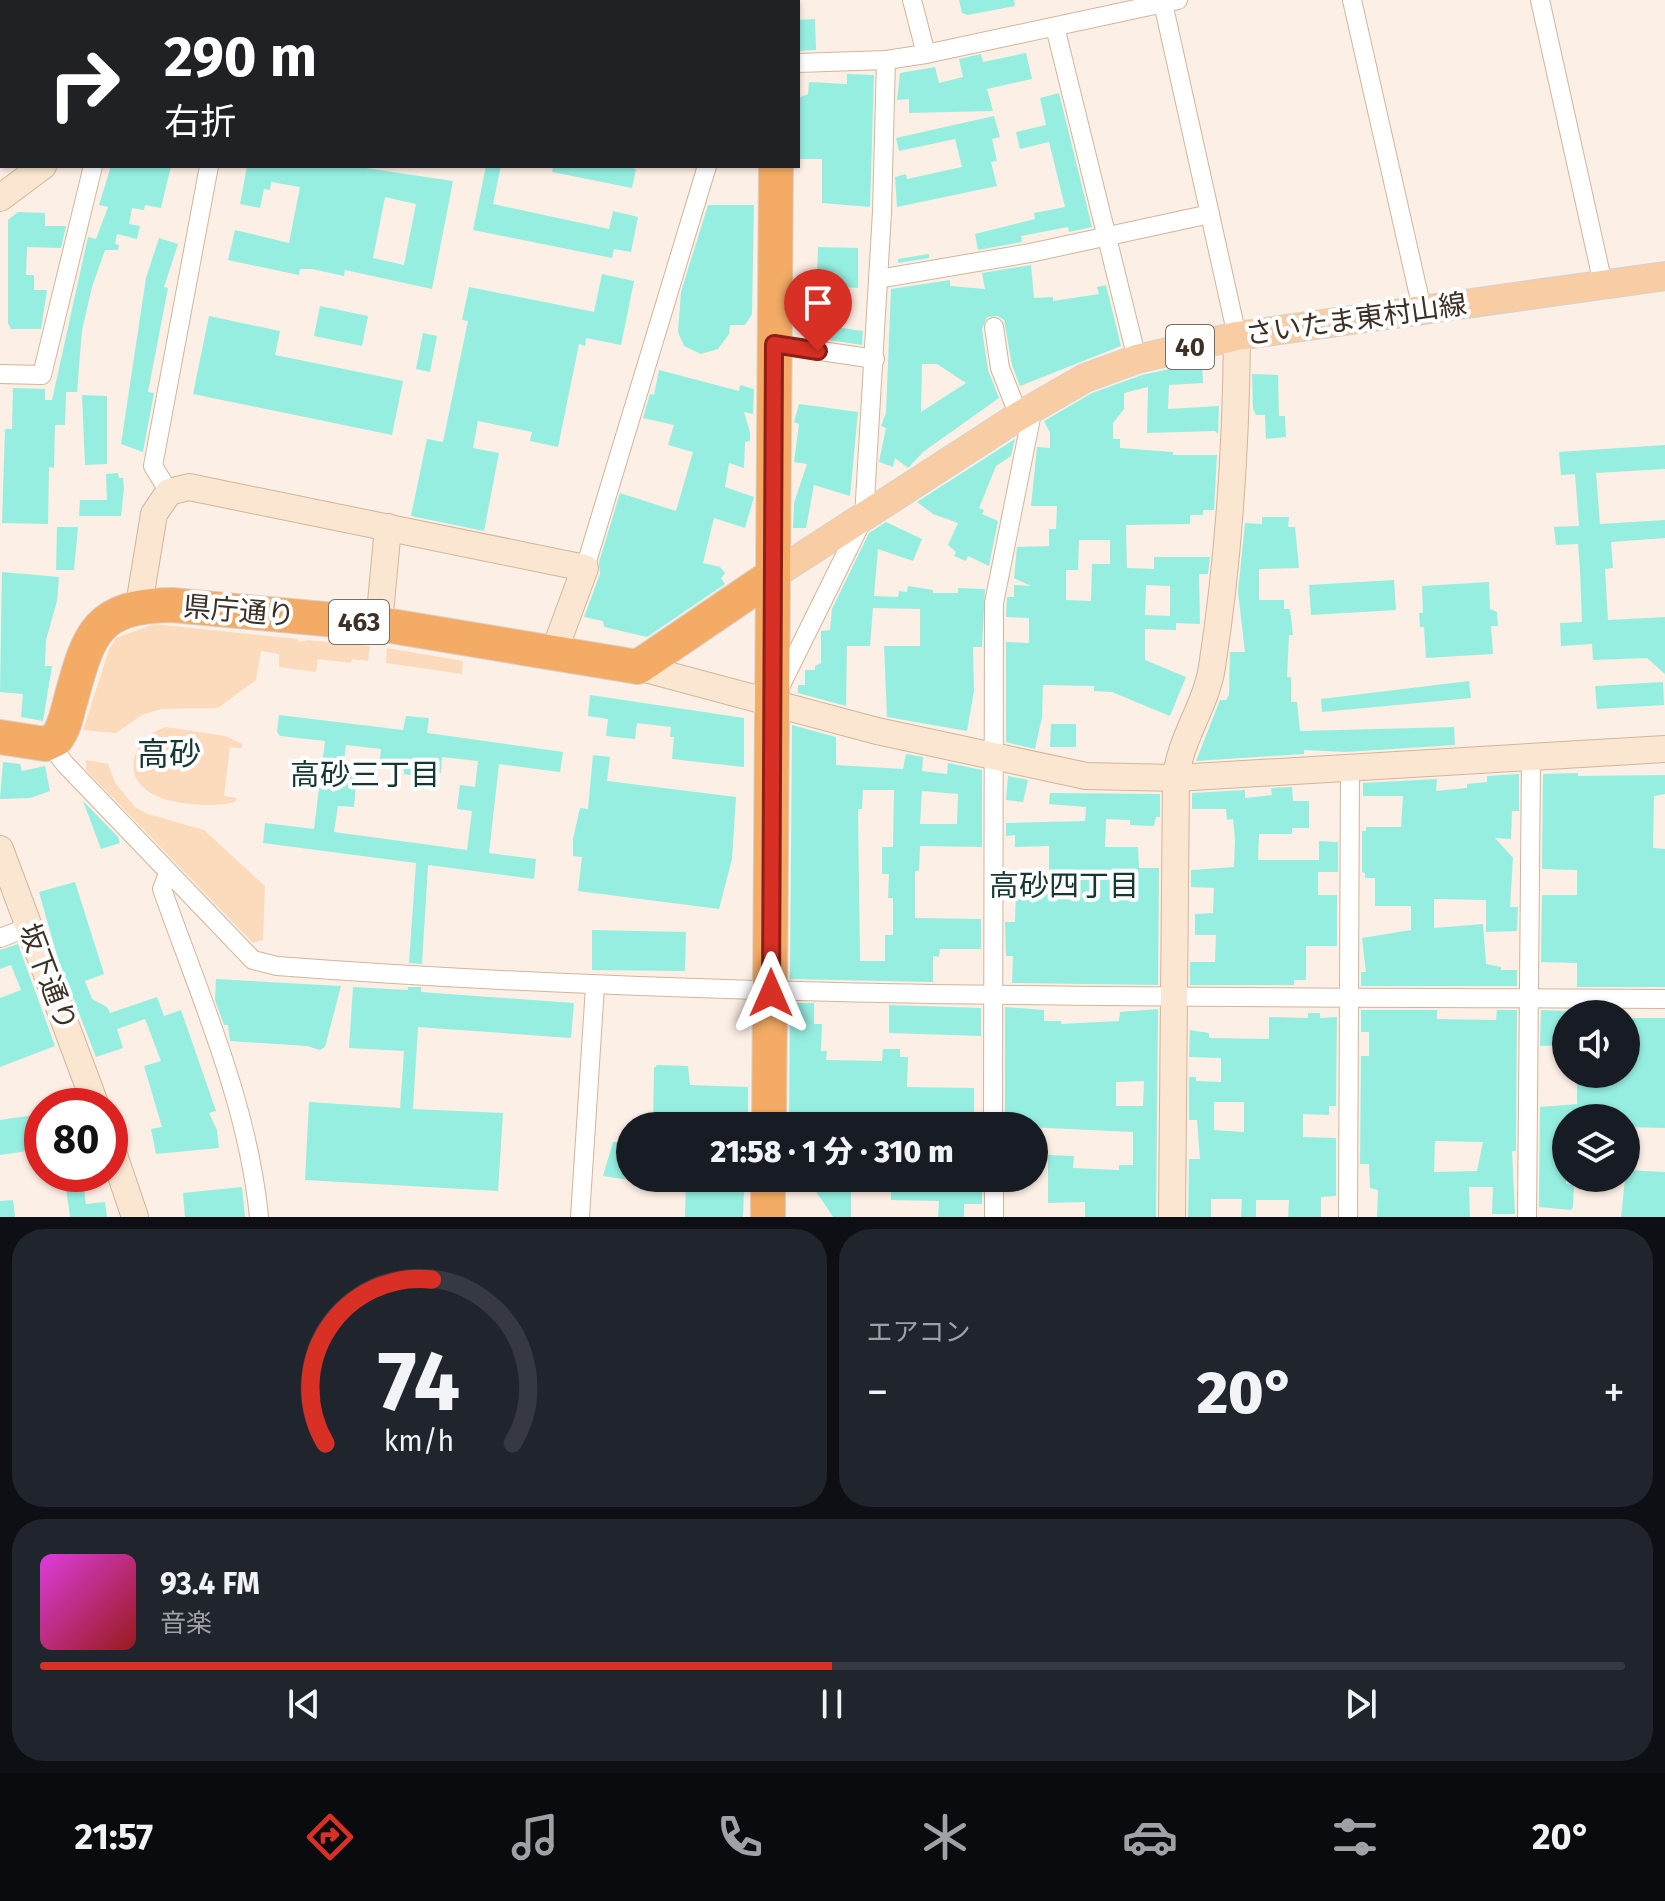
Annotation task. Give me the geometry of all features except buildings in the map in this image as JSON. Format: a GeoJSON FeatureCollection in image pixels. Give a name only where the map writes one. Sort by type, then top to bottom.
{"type":"FeatureCollection","features":[{"type":"Feature","properties":{"kind":"highway"},"geometry":{"type":"LineString","coordinates":[[769,1112],[776,168]]}},
{"type":"Feature","properties":{"kind":"highway"},"geometry":{"type":"LineString","coordinates":[[638,667],[772,576]]}},
{"type":"Feature","properties":{"kind":"highway","name":"県庁通り"},"geometry":{"type":"LineString","coordinates":[[49,743],[63,728],[89,643],[107,620],[139,605],[172,605],[379,624],[638,667]]}},
{"type":"Feature","properties":{"kind":"highway"},"geometry":{"type":"LineString","coordinates":[[0,737],[49,743]]}},
{"type":"Feature","properties":{"kind":"highway"},"geometry":{"type":"LineString","coordinates":[[768,1192],[768,1217]]}},
{"type":"Feature","properties":{"kind":"main road","name":"さいたま東村山線"},"geometry":{"type":"LineString","coordinates":[[772,576],[1026,412],[1085,378],[1137,359],[1237,336],[1665,276]]}},
{"type":"Feature","properties":{"kind":"street"},"geometry":{"type":"LineString","coordinates":[[912,0],[926,54]]}},
{"type":"Feature","properties":{"kind":"street"},"geometry":{"type":"LineString","coordinates":[[1352,0],[1422,309]]}},
{"type":"Feature","properties":{"kind":"street"},"geometry":{"type":"LineString","coordinates":[[1540,0],[1603,284]]}},
{"type":"Feature","properties":{"kind":"street"},"geometry":{"type":"LineString","coordinates":[[800,63],[886,60],[926,54],[1172,1],[1210,214],[1237,336],[1236,457],[1211,670],[1178,754],[1176,778],[1172,1217]]}},
{"type":"Feature","properties":{"kind":"street"},"geometry":{"type":"LineString","coordinates":[[1055,27],[1137,359]]}},
{"type":"Feature","properties":{"kind":"street"},"geometry":{"type":"LineString","coordinates":[[773,702],[864,517],[875,359],[886,60]]}},
{"type":"Feature","properties":{"kind":"street"},"geometry":{"type":"LineString","coordinates":[[0,198],[40,168]]}},
{"type":"Feature","properties":{"kind":"street"},"geometry":{"type":"LineString","coordinates":[[0,374],[42,375],[93,168]]}},
{"type":"Feature","properties":{"kind":"street"},"geometry":{"type":"LineString","coordinates":[[169,492],[153,466],[209,168]]}},
{"type":"Feature","properties":{"kind":"street"},"geometry":{"type":"LineString","coordinates":[[554,652],[585,568],[706,168]]}},
{"type":"Feature","properties":{"kind":"street"},"geometry":{"type":"LineString","coordinates":[[878,279],[1210,214]]}},
{"type":"Feature","properties":{"kind":"street"},"geometry":{"type":"LineString","coordinates":[[993,1112],[994,603],[1026,412],[1000,368],[994,327]]}},
{"type":"Feature","properties":{"kind":"street"},"geometry":{"type":"LineString","coordinates":[[774,344],[875,359]]}},
{"type":"Feature","properties":{"kind":"street"},"geometry":{"type":"LineString","coordinates":[[139,605],[154,514],[169,492],[189,487],[585,568]]}},
{"type":"Feature","properties":{"kind":"street"},"geometry":{"type":"LineString","coordinates":[[379,624],[388,527]]}},
{"type":"Feature","properties":{"kind":"street"},"geometry":{"type":"LineString","coordinates":[[638,667],[993,758],[1086,776],[1176,778],[1665,749]]}},
{"type":"Feature","properties":{"kind":"street"},"geometry":{"type":"LineString","coordinates":[[49,743],[168,874],[253,960],[277,966],[595,987],[771,993],[1665,999]]}},
{"type":"Feature","properties":{"kind":"street"},"geometry":{"type":"LineString","coordinates":[[1527,1217],[1531,757]]}},
{"type":"Feature","properties":{"kind":"street"},"geometry":{"type":"LineString","coordinates":[[1348,1217],[1350,767]]}},
{"type":"Feature","properties":{"kind":"street","name":"坂下通り"},"geometry":{"type":"LineString","coordinates":[[0,849],[89,1088]]}},
{"type":"Feature","properties":{"kind":"street"},"geometry":{"type":"LineString","coordinates":[[168,874],[162,889],[238,1105],[254,1167],[259,1217]]}},
{"type":"Feature","properties":{"kind":"street"},"geometry":{"type":"LineString","coordinates":[[0,938],[29,927]]}},
{"type":"Feature","properties":{"kind":"street"},"geometry":{"type":"LineString","coordinates":[[580,1217],[595,987]]}},
{"type":"Feature","properties":{"kind":"street"},"geometry":{"type":"LineString","coordinates":[[127,1192],[135,1217]]}},
{"type":"Feature","properties":{"kind":"street"},"geometry":{"type":"LineString","coordinates":[[994,1192],[994,1217]]}},
{"type":"Feature","properties":{"kind":"shaded area"},"geometry":{"type":"Polygon","coordinates":[[[154,624],[298,639],[299,642],[308,640],[370,646],[368,661],[352,659],[351,663],[318,659],[316,672],[279,667],[279,654],[261,651],[256,680],[218,708],[161,709],[142,715],[116,733],[83,730],[109,650],[116,638],[154,624]]]}},
{"type":"Feature","properties":{"kind":"shaded area"},"geometry":{"type":"Polygon","coordinates":[[[387,648],[463,661],[462,674],[386,663],[387,648]]]}},
{"type":"Feature","properties":{"kind":"shaded area"},"geometry":{"type":"Polygon","coordinates":[[[166,727],[225,736],[242,744],[242,748],[230,747],[224,796],[237,798],[235,802],[204,805],[168,800],[149,792],[140,784],[133,765],[135,755],[147,738],[166,727]]]}},
{"type":"Feature","properties":{"kind":"shaded area"},"geometry":{"type":"Polygon","coordinates":[[[86,760],[108,764],[116,784],[135,807],[148,814],[204,830],[265,886],[263,940],[253,943],[86,770],[86,760]]]}},
{"type":"Feature","properties":{"kind":"district","name":"高砂"},"geometry":{"type":"Point","coordinates":[169,754]}},
{"type":"Feature","properties":{"kind":"district","name":"高砂三丁目"},"geometry":{"type":"Point","coordinates":[365,775]}},
{"type":"Feature","properties":{"kind":"district","name":"高砂四丁目"},"geometry":{"type":"Point","coordinates":[1064,886]}},
{"type":"Feature","properties":{"kind":"route"},"geometry":{"type":"LineString","coordinates":[[771,993],[774,344],[818,351]]}}]}
